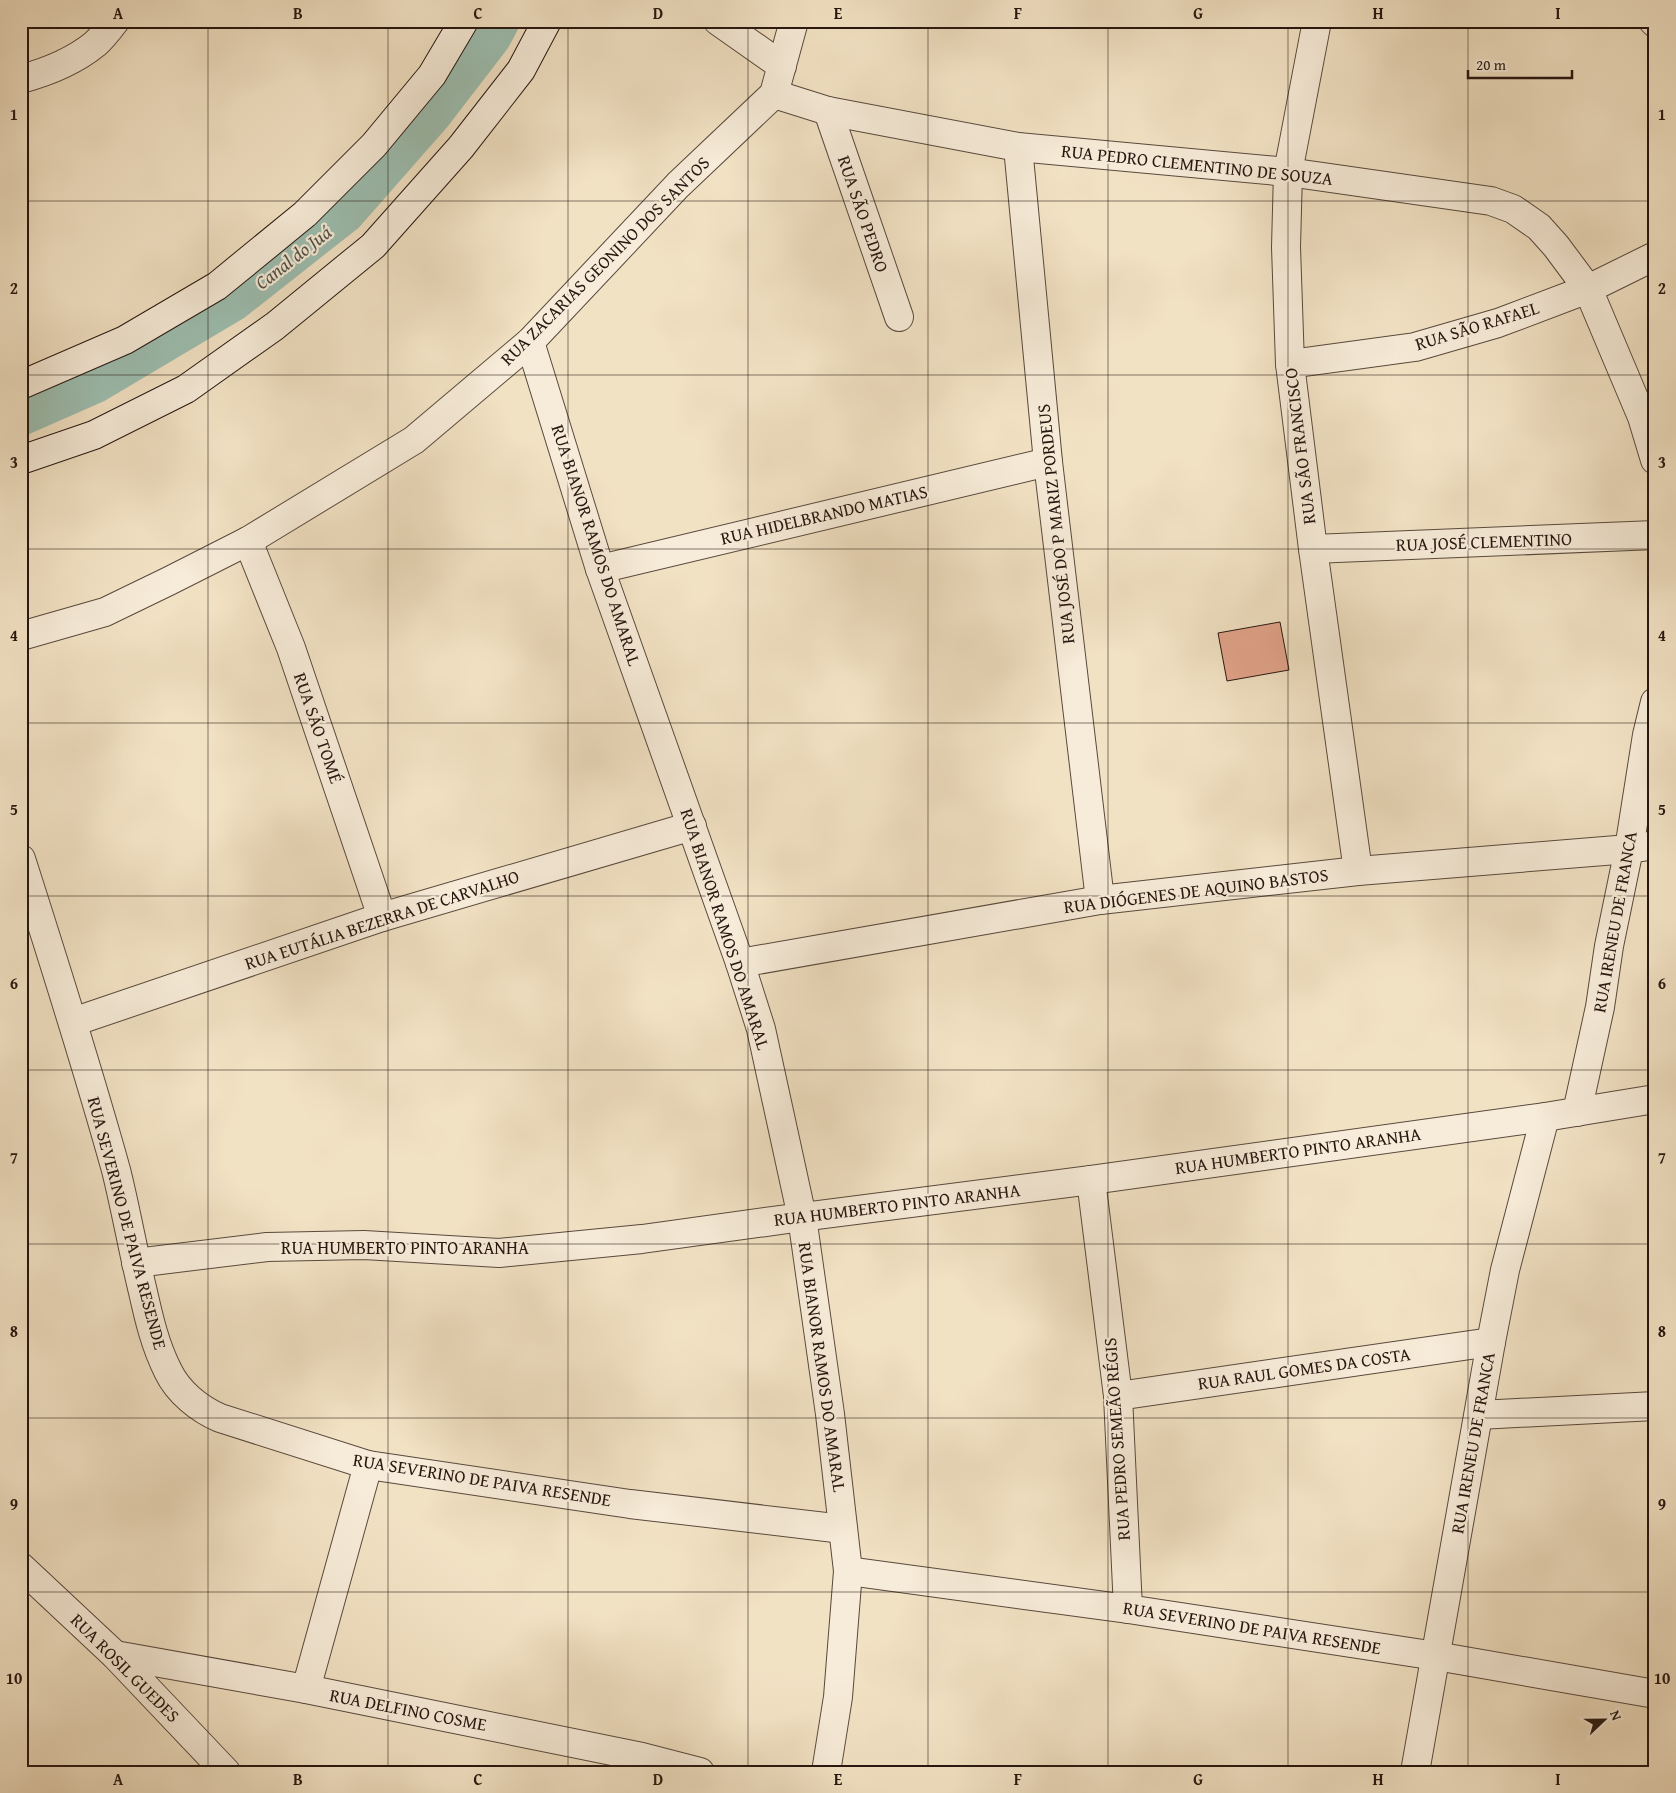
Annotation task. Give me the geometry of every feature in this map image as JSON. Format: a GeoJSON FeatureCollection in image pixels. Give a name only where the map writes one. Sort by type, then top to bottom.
{"type":"FeatureCollection","features":[{"type":"Feature","properties":{"kind":"street"},"geometry":{"type":"LineString","coordinates":[[21,79],[41,74],[72,60],[96,44],[115,21]]}},
{"type":"Feature","properties":{"kind":"street"},"geometry":{"type":"LineString","coordinates":[[21,385],[125,340],[217,286],[269,244],[305,214],[374,145],[432,75],[464,21]]}},
{"type":"Feature","properties":{"kind":"street"},"geometry":{"type":"LineString","coordinates":[[21,460],[94,434],[186,389],[275,326],[373,246],[461,147],[521,70],[547,21]]}},
{"type":"Feature","properties":{"kind":"street"},"geometry":{"type":"LineString","coordinates":[[718,21],[782,66]]}},
{"type":"Feature","properties":{"kind":"street"},"geometry":{"type":"LineString","coordinates":[[774,94],[794,21]]}},
{"type":"Feature","properties":{"kind":"street","name":"RUA SÃO FRANCISCO"},"geometry":{"type":"LineString","coordinates":[[1317,21],[1288,172],[1286,247],[1290,364],[1312,548],[1358,871]]}},
{"type":"Feature","properties":{"kind":"street","name":"RUA PEDRO CLEMENTINO DE SOUZA"},"geometry":{"type":"LineString","coordinates":[[774,94],[828,111],[1018,147],[1288,172],[1483,199],[1513,209],[1538,227],[1556,246],[1588,289]]}},
{"type":"Feature","properties":{"kind":"street","name":"RUA ZACARIAS GEONINO DOS SANTOS"},"geometry":{"type":"LineString","coordinates":[[21,636],[105,612],[169,581],[248,541],[414,440],[530,342],[678,185],[774,94]]}},
{"type":"Feature","properties":{"kind":"street","name":"RUA SÃO PEDRO"},"geometry":{"type":"LineString","coordinates":[[828,111],[898,317]]}},
{"type":"Feature","properties":{"kind":"street","name":"RUA JOSÉ DO P MARIZ PORDEUS"},"geometry":{"type":"LineString","coordinates":[[1018,147],[1048,462],[1100,900]]}},
{"type":"Feature","properties":{"kind":"street","name":"RUA SÃO RAFAEL"},"geometry":{"type":"LineString","coordinates":[[1290,364],[1414,347],[1498,323],[1588,289],[1655,256]]}},
{"type":"Feature","properties":{"kind":"street"},"geometry":{"type":"LineString","coordinates":[[1588,289],[1642,417],[1655,460]]}},
{"type":"Feature","properties":{"kind":"street","name":"RUA BIANOR RAMOS DO AMARAL"},"geometry":{"type":"LineString","coordinates":[[530,342],[600,569],[740,963],[760,1029],[802,1217],[830,1414],[848,1571],[838,1697],[826,1772]]}},
{"type":"Feature","properties":{"kind":"street","name":"RUA HIDELBRANDO MATIAS"},"geometry":{"type":"LineString","coordinates":[[600,569],[1048,462]]}},
{"type":"Feature","properties":{"kind":"street","name":"RUA JOSÉ CLEMENTINO"},"geometry":{"type":"LineString","coordinates":[[1312,548],[1655,535]]}},
{"type":"Feature","properties":{"kind":"street","name":"RUA SÃO TOMÉ"},"geometry":{"type":"LineString","coordinates":[[248,541],[291,648],[382,917]]}},
{"type":"Feature","properties":{"kind":"street","name":"RUA IRENEU DE FRANCA"},"geometry":{"type":"LineString","coordinates":[[1577,1112],[1600,1007],[1609,946],[1642,847],[1647,735],[1655,702]]}},
{"type":"Feature","properties":{"kind":"street","name":"RUA EUTÁLIA BEZERRA DE CARVALHO"},"geometry":{"type":"LineString","coordinates":[[73,1022],[382,917],[692,826]]}},
{"type":"Feature","properties":{"kind":"street","name":"RUA DIÓGENES DE AQUINO BASTOS"},"geometry":{"type":"LineString","coordinates":[[740,963],[1100,900],[1358,871],[1642,847]]}},
{"type":"Feature","properties":{"kind":"street","name":"RUA SEVERINO DE PAIVA RESENDE"},"geometry":{"type":"LineString","coordinates":[[21,859],[73,1022],[116,1172],[153,1336],[168,1372],[196,1405],[207,1413],[220,1418],[368,1465],[630,1504],[843,1529]]}},
{"type":"Feature","properties":{"kind":"street","name":"RUA HUMBERTO PINTO ARANHA"},"geometry":{"type":"LineString","coordinates":[[136,1263],[267,1247],[364,1245],[499,1253],[642,1239],[1090,1180],[1545,1117],[1655,1099]]}},
{"type":"Feature","properties":{"kind":"street","name":"RUA IRENEU DE FRANCA"},"geometry":{"type":"LineString","coordinates":[[1415,1772],[1505,1270],[1545,1117]]}},
{"type":"Feature","properties":{"kind":"street","name":"RUA PEDRO SEMEÃO RÉGIS"},"geometry":{"type":"LineString","coordinates":[[1090,1180],[1118,1396],[1128,1609]]}},
{"type":"Feature","properties":{"kind":"street","name":"RUA RAUL GOMES DA COSTA"},"geometry":{"type":"LineString","coordinates":[[1118,1396],[1491,1342]]}},
{"type":"Feature","properties":{"kind":"street"},"geometry":{"type":"LineString","coordinates":[[1478,1415],[1655,1406]]}},
{"type":"Feature","properties":{"kind":"street"},"geometry":{"type":"LineString","coordinates":[[306,1689],[368,1465]]}},
{"type":"Feature","properties":{"kind":"street","name":"RUA ROSIL GUEDES"},"geometry":{"type":"LineString","coordinates":[[21,1567],[115,1655],[226,1772]]}},
{"type":"Feature","properties":{"kind":"street","name":"RUA SEVERINO DE PAIVA RESENDE"},"geometry":{"type":"LineString","coordinates":[[848,1571],[1128,1609],[1436,1656],[1655,1694]]}},
{"type":"Feature","properties":{"kind":"street","name":"RUA DELFINO COSME"},"geometry":{"type":"LineString","coordinates":[[115,1655],[306,1689],[642,1764],[700,1772]]}},
{"type":"Feature","properties":{"kind":"building"},"geometry":{"type":"Polygon","coordinates":[[[1280,622],[1289,670],[1227,681],[1218,633],[1280,622]]]}},
{"type":"Feature","properties":{"kind":"waterway","name":"Canal do Juá"},"geometry":{"type":"LineString","coordinates":[[21,418],[96,385],[234,303],[347,214],[433,116],[493,38],[502,21]]}}]}
